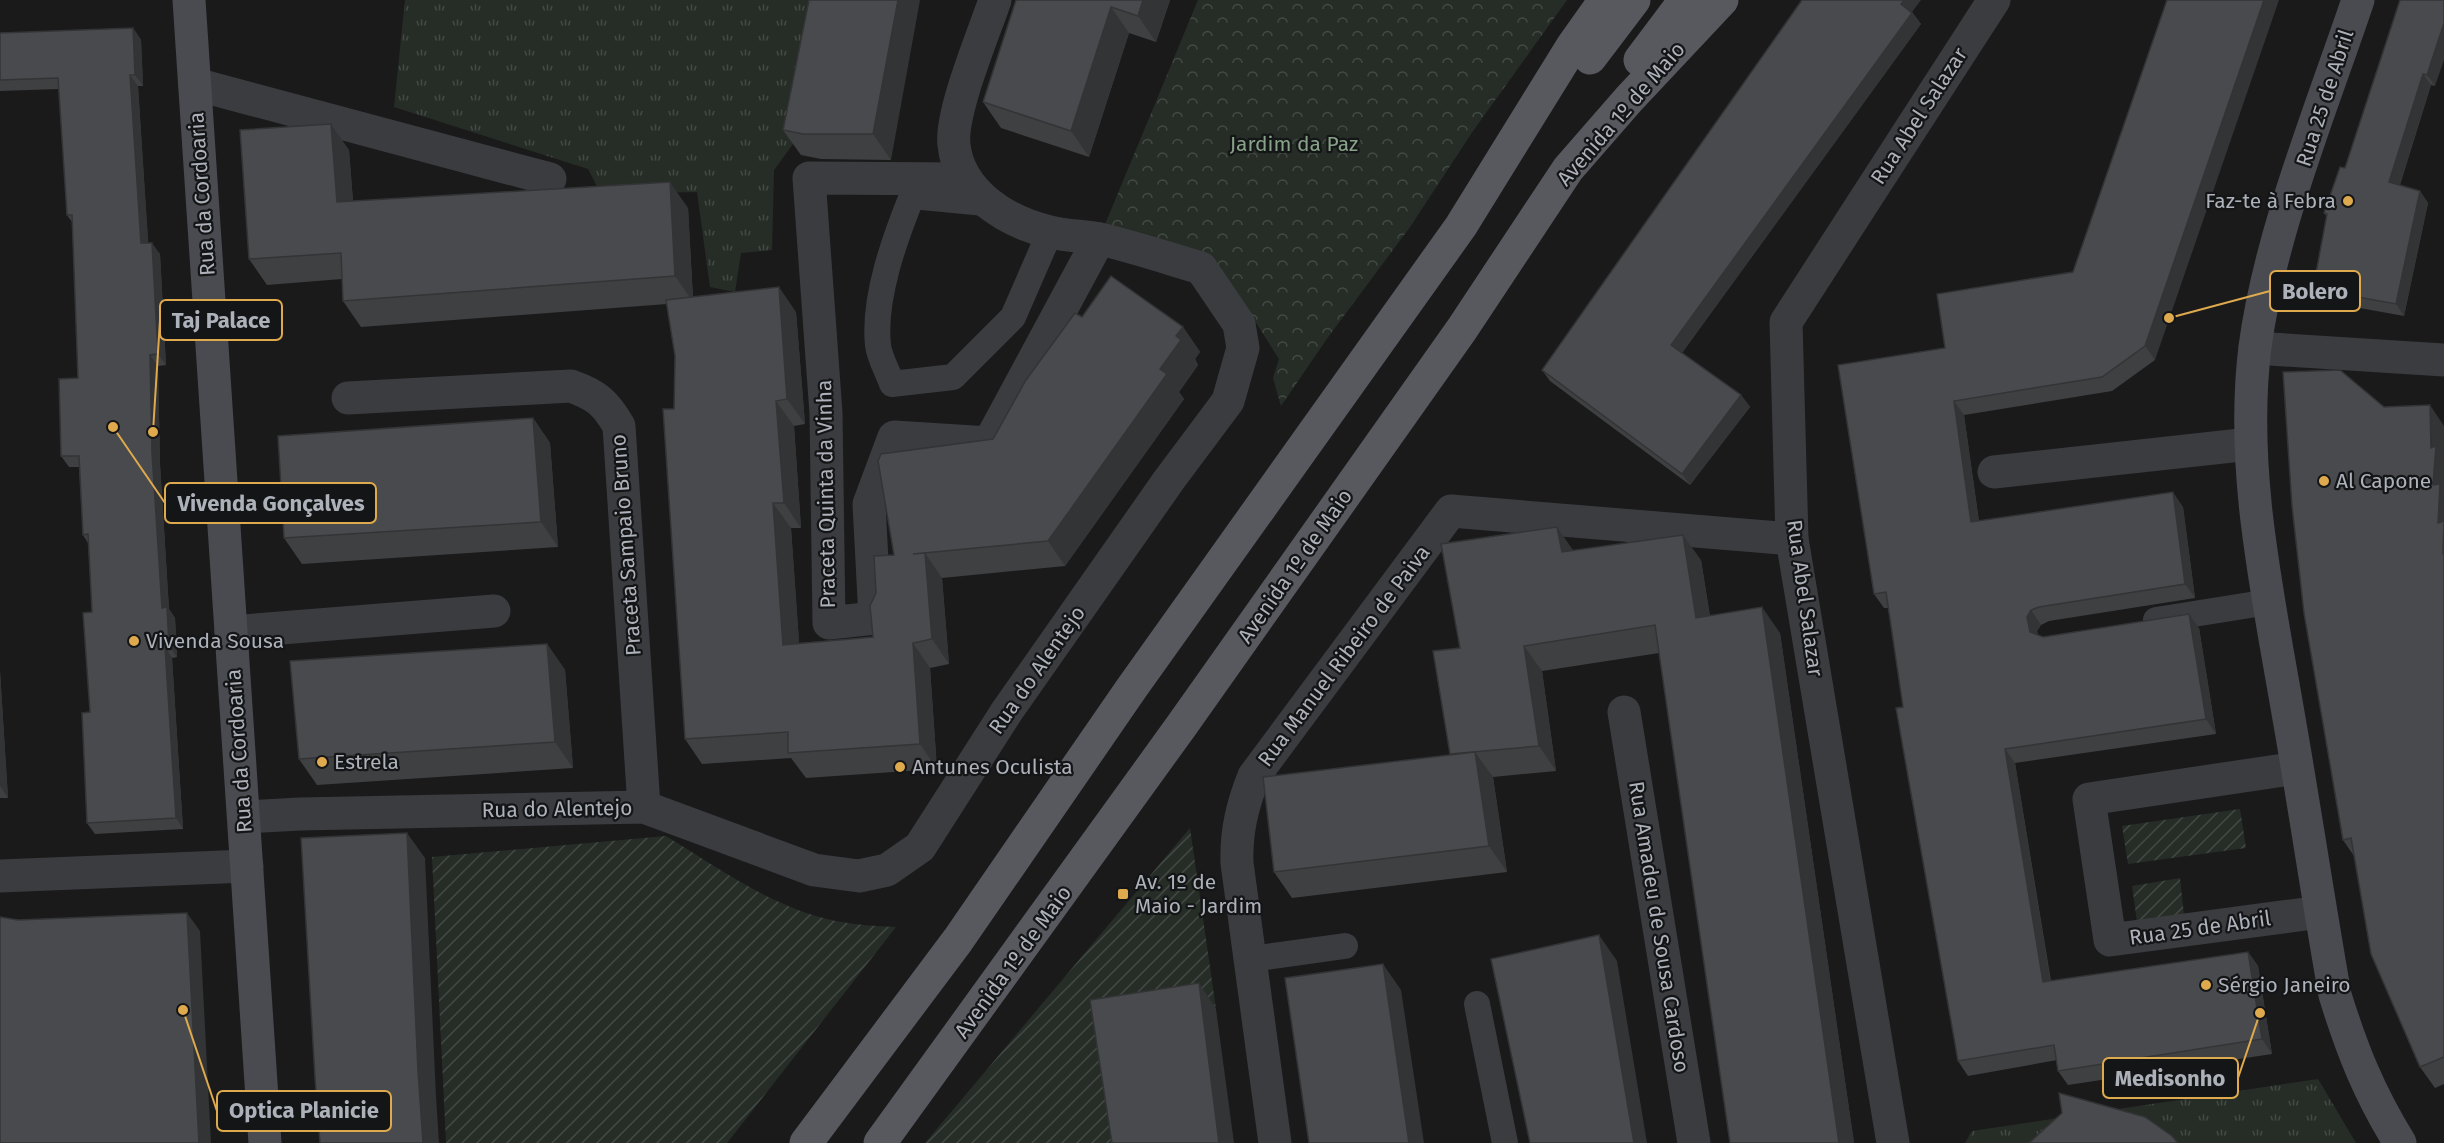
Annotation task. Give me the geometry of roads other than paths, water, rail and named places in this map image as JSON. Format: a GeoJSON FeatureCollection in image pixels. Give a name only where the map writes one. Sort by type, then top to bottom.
{"type":"FeatureCollection","features":[{"type":"Feature","properties":{"kind":"main road","name":"Rua da Cordoaria"},"geometry":{"type":"LineString","coordinates":[[189,0],[265,1143]]}},
{"type":"Feature","properties":{"kind":"main road"},"geometry":{"type":"LineString","coordinates":[[1461,226],[1573,45],[1605,0]]}},
{"type":"Feature","properties":{"kind":"main road"},"geometry":{"type":"LineString","coordinates":[[806,1143],[958,940],[1131,689],[1461,226],[1634,0]]}},
{"type":"Feature","properties":{"kind":"main road"},"geometry":{"type":"LineString","coordinates":[[1568,169],[1627,79],[1685,0]]}},
{"type":"Feature","properties":{"kind":"main road","name":"Avenida 1º de Maio"},"geometry":{"type":"LineString","coordinates":[[880,1143],[1189,716],[1462,329],[1568,169],[1629,99],[1722,0]]}},
{"type":"Feature","properties":{"kind":"main road","name":"Rua 25 de Abril"},"geometry":{"type":"LineString","coordinates":[[2358,0],[2286,216],[2266,286],[2255,348],[2250,444],[2269,602],[2335,995],[2354,1056],[2381,1113],[2400,1143]]}},
{"type":"Feature","properties":{"kind":"street"},"geometry":{"type":"LineString","coordinates":[[975,191],[954,145],[960,103],[995,0]]}},
{"type":"Feature","properties":{"kind":"street","name":"Rua Abel Salazar"},"geometry":{"type":"LineString","coordinates":[[1893,1143],[1792,539],[1786,322],[1994,0]]}},
{"type":"Feature","properties":{"kind":"street"},"geometry":{"type":"LineString","coordinates":[[195,84],[550,178]]}},
{"type":"Feature","properties":{"kind":"street","name":"Praceta Quinta da Vinha"},"geometry":{"type":"LineString","coordinates":[[975,191],[809,178],[826,413],[829,623],[876,618],[869,504],[894,437],[989,443],[1099,239]]}},
{"type":"Feature","properties":{"kind":"street","name":"Rua do Alentejo"},"geometry":{"type":"LineString","coordinates":[[244,817],[644,807],[814,870],[859,876],[887,870],[920,847],[1007,711],[1169,480],[1228,401],[1243,348],[1239,324],[1201,268],[1099,239],[1050,232],[1023,223],[975,191]]}},
{"type":"Feature","properties":{"kind":"street"},"geometry":{"type":"LineString","coordinates":[[2255,348],[2444,360]]}},
{"type":"Feature","properties":{"kind":"street","name":"Praceta Sampaio Bruno"},"geometry":{"type":"LineString","coordinates":[[348,398],[570,386],[606,404],[619,426],[644,807]]}},
{"type":"Feature","properties":{"kind":"street"},"geometry":{"type":"LineString","coordinates":[[1994,472],[2250,444]]}},
{"type":"Feature","properties":{"kind":"street","name":"Rua Manuel Ribeiro de Paiva"},"geometry":{"type":"LineString","coordinates":[[1275,1143],[1238,864],[1237,835],[1244,803],[1254,777],[1451,511],[1792,539]]}},
{"type":"Feature","properties":{"kind":"street"},"geometry":{"type":"LineString","coordinates":[[231,632],[494,611]]}},
{"type":"Feature","properties":{"kind":"street","name":"Rua Amadeu de Sousa Cardoso"},"geometry":{"type":"LineString","coordinates":[[1623,712],[1694,1143]]}},
{"type":"Feature","properties":{"kind":"street","name":"Rua 25 de Abril"},"geometry":{"type":"LineString","coordinates":[[2298,768],[2089,799],[2110,940],[2320,912]]}},
{"type":"Feature","properties":{"kind":"street"},"geometry":{"type":"LineString","coordinates":[[0,876],[247,866]]}},
{"type":"Feature","properties":{"kind":"lane"},"geometry":{"type":"LineString","coordinates":[[975,191],[912,196],[889,253],[880,308],[878,345],[892,384],[953,377],[1013,317],[1050,232]]}},
{"type":"Feature","properties":{"kind":"lane"},"geometry":{"type":"LineString","coordinates":[[2131,624],[2269,602]]}},
{"type":"Feature","properties":{"kind":"lane"},"geometry":{"type":"LineString","coordinates":[[1252,958],[1346,946]]}},
{"type":"Feature","properties":{"kind":"lane"},"geometry":{"type":"LineString","coordinates":[[1478,1004],[1505,1143]]}},
{"type":"Feature","properties":{"kind":"place","name":"Faz-te à Febra"},"geometry":{"type":"Point","coordinates":[2348,201]}},
{"type":"Feature","properties":{"kind":"place","name":"Bolero"},"geometry":{"type":"Point","coordinates":[2169,318]}},
{"type":"Feature","properties":{"kind":"place","name":"Vivenda Gonçalves"},"geometry":{"type":"Point","coordinates":[113,427]}},
{"type":"Feature","properties":{"kind":"place","name":"Taj Palace"},"geometry":{"type":"Point","coordinates":[153,432]}},
{"type":"Feature","properties":{"kind":"place","name":"Al Capone"},"geometry":{"type":"Point","coordinates":[2324,481]}},
{"type":"Feature","properties":{"kind":"place","name":"Vivenda Sousa"},"geometry":{"type":"Point","coordinates":[134,641]}},
{"type":"Feature","properties":{"kind":"place","name":"Estrela"},"geometry":{"type":"Point","coordinates":[322,762]}},
{"type":"Feature","properties":{"kind":"place","name":"Antunes Oculista"},"geometry":{"type":"Point","coordinates":[900,767]}},
{"type":"Feature","properties":{"kind":"place","name":"Av. 1º de Maio - Jardim"},"geometry":{"type":"Point","coordinates":[1123,894]}},
{"type":"Feature","properties":{"kind":"place","name":"Sérgio Janeiro"},"geometry":{"type":"Point","coordinates":[2206,985]}},
{"type":"Feature","properties":{"kind":"place","name":"Optica Planicie"},"geometry":{"type":"Point","coordinates":[183,1010]}},
{"type":"Feature","properties":{"kind":"place","name":"Medisonho"},"geometry":{"type":"Point","coordinates":[2260,1013]}},
{"type":"Feature","properties":{"kind":"park label","name":"Jardim da Paz"},"geometry":{"type":"Point","coordinates":[1294,144]}}]}
